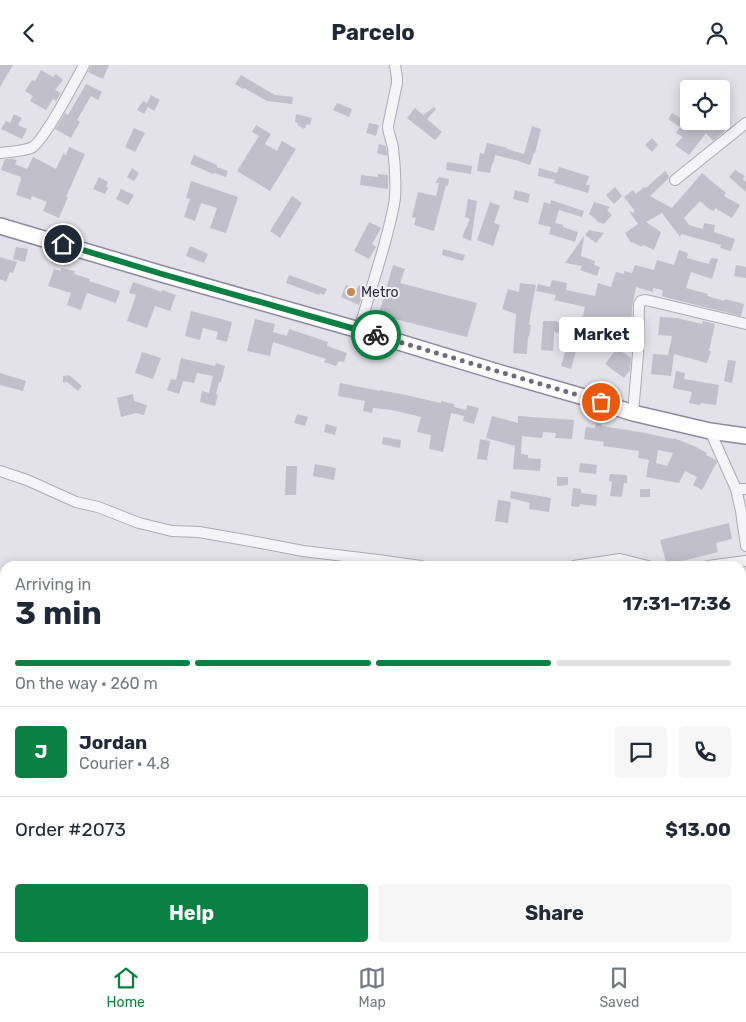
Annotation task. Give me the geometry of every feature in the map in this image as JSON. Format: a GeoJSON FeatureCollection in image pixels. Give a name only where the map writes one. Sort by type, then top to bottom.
{"type":"FeatureCollection","features":[{"type":"Feature","properties":{"kind":"highway"},"geometry":{"type":"LineString","coordinates":[[0,226],[359,330],[633,413],[710,431],[746,436]]}},
{"type":"Feature","properties":{"kind":"street"},"geometry":{"type":"LineString","coordinates":[[0,153],[32,147],[38,142],[62,105],[84,65]]}},
{"type":"Feature","properties":{"kind":"street"},"geometry":{"type":"LineString","coordinates":[[359,330],[391,219],[394,199],[394,151],[388,126],[397,83],[395,65]]}},
{"type":"Feature","properties":{"kind":"street"},"geometry":{"type":"LineString","coordinates":[[675,180],[746,123]]}},
{"type":"Feature","properties":{"kind":"street"},"geometry":{"type":"LineString","coordinates":[[633,413],[638,354],[639,304],[641,301],[646,300],[746,325]]}},
{"type":"Feature","properties":{"kind":"street"},"geometry":{"type":"LineString","coordinates":[[710,431],[741,489],[741,511],[746,546]]}},
{"type":"Feature","properties":{"kind":"street"},"geometry":{"type":"LineString","coordinates":[[0,471],[28,480],[76,502],[98,507],[139,523],[172,531],[245,540],[302,551],[390,561]]}},
{"type":"Feature","properties":{"kind":"street"},"geometry":{"type":"LineString","coordinates":[[607,561],[620,559],[628,561]]}},
{"type":"Feature","properties":{"kind":"building"},"geometry":{"type":"Polygon","coordinates":[[[0,65],[13,65],[0,87],[0,65]]]}},
{"type":"Feature","properties":{"kind":"building"},"geometry":{"type":"Polygon","coordinates":[[[91,65],[109,65],[103,79],[88,72],[91,65]]]}},
{"type":"Feature","properties":{"kind":"building"},"geometry":{"type":"Polygon","coordinates":[[[41,70],[53,77],[56,74],[63,80],[55,90],[61,93],[56,101],[53,99],[46,110],[30,101],[33,96],[25,91],[32,80],[35,81],[41,70]]]}},
{"type":"Feature","properties":{"kind":"building"},"geometry":{"type":"Polygon","coordinates":[[[241,75],[275,95],[293,97],[292,104],[267,101],[243,89],[235,84],[241,75]]]}},
{"type":"Feature","properties":{"kind":"building"},"geometry":{"type":"Polygon","coordinates":[[[86,84],[102,92],[98,100],[91,96],[77,120],[80,122],[71,138],[55,129],[65,113],[68,115],[86,84]]]}},
{"type":"Feature","properties":{"kind":"building"},"geometry":{"type":"Polygon","coordinates":[[[151,95],[160,100],[154,111],[148,107],[144,114],[137,110],[143,101],[147,103],[151,95]]]}},
{"type":"Feature","properties":{"kind":"building"},"geometry":{"type":"Polygon","coordinates":[[[337,103],[352,109],[349,117],[333,110],[337,103]]]}},
{"type":"Feature","properties":{"kind":"building"},"geometry":{"type":"Polygon","coordinates":[[[434,107],[436,109],[427,119],[442,132],[435,140],[407,118],[415,108],[423,115],[434,107]]]}},
{"type":"Feature","properties":{"kind":"building"},"geometry":{"type":"Polygon","coordinates":[[[672,113],[680,118],[680,127],[668,119],[672,113]]]}},
{"type":"Feature","properties":{"kind":"building"},"geometry":{"type":"Polygon","coordinates":[[[14,114],[22,118],[18,125],[27,129],[22,139],[1,129],[6,121],[10,123],[14,114]]]}},
{"type":"Feature","properties":{"kind":"building"},"geometry":{"type":"Polygon","coordinates":[[[296,114],[312,118],[310,125],[307,124],[304,129],[297,125],[298,123],[295,122],[296,114]]]}},
{"type":"Feature","properties":{"kind":"building"},"geometry":{"type":"Polygon","coordinates":[[[369,123],[379,125],[376,136],[366,133],[369,123]]]}},
{"type":"Feature","properties":{"kind":"building"},"geometry":{"type":"Polygon","coordinates":[[[256,125],[271,134],[265,144],[277,151],[282,141],[296,149],[270,191],[237,171],[259,136],[252,132],[256,125]]]}},
{"type":"Feature","properties":{"kind":"building"},"geometry":{"type":"Polygon","coordinates":[[[532,126],[541,129],[530,165],[495,155],[490,173],[477,171],[480,153],[484,154],[487,143],[524,154],[532,126]]]}},
{"type":"Feature","properties":{"kind":"building"},"geometry":{"type":"Polygon","coordinates":[[[680,127],[680,130],[726,130],[713,141],[706,133],[689,155],[675,145],[683,137],[676,133],[680,127]]]}},
{"type":"Feature","properties":{"kind":"building"},"geometry":{"type":"Polygon","coordinates":[[[134,128],[145,133],[135,152],[125,147],[134,128]]]}},
{"type":"Feature","properties":{"kind":"building"},"geometry":{"type":"Polygon","coordinates":[[[652,138],[658,145],[652,152],[645,145],[652,138]]]}},
{"type":"Feature","properties":{"kind":"building"},"geometry":{"type":"Polygon","coordinates":[[[379,144],[386,146],[387,156],[377,153],[379,144]]]}},
{"type":"Feature","properties":{"kind":"building"},"geometry":{"type":"Polygon","coordinates":[[[69,147],[85,154],[59,218],[43,211],[47,202],[32,196],[31,200],[16,195],[21,177],[1,170],[5,159],[17,160],[15,164],[27,169],[33,157],[56,169],[63,154],[66,155],[69,147]]]}},
{"type":"Feature","properties":{"kind":"building"},"geometry":{"type":"Polygon","coordinates":[[[194,155],[228,171],[226,177],[213,174],[190,164],[194,155]]]}},
{"type":"Feature","properties":{"kind":"building"},"geometry":{"type":"Polygon","coordinates":[[[447,162],[472,166],[471,174],[446,170],[447,162]]]}},
{"type":"Feature","properties":{"kind":"building"},"geometry":{"type":"Polygon","coordinates":[[[559,167],[589,176],[586,185],[590,185],[588,193],[554,183],[555,180],[538,176],[539,168],[557,173],[559,167]]]}},
{"type":"Feature","properties":{"kind":"building"},"geometry":{"type":"Polygon","coordinates":[[[132,168],[139,173],[134,181],[127,177],[132,168]]]}},
{"type":"Feature","properties":{"kind":"building"},"geometry":{"type":"Polygon","coordinates":[[[735,170],[745,176],[743,179],[746,182],[746,192],[729,177],[735,170]]]}},
{"type":"Feature","properties":{"kind":"building"},"geometry":{"type":"Polygon","coordinates":[[[665,171],[669,176],[668,179],[650,196],[672,208],[702,173],[726,193],[724,196],[740,205],[732,218],[715,208],[714,211],[709,209],[700,201],[684,218],[689,225],[703,229],[704,223],[715,225],[714,232],[735,239],[731,251],[720,248],[721,245],[681,234],[680,237],[662,213],[646,222],[661,232],[654,250],[643,245],[642,247],[631,243],[625,233],[638,224],[629,211],[633,213],[635,211],[624,197],[633,190],[636,194],[644,187],[646,188],[665,171]]]}},
{"type":"Feature","properties":{"kind":"building"},"geometry":{"type":"Polygon","coordinates":[[[378,174],[388,175],[388,189],[360,185],[361,175],[378,177],[378,174]]]}},
{"type":"Feature","properties":{"kind":"building"},"geometry":{"type":"Polygon","coordinates":[[[99,177],[108,182],[105,194],[93,189],[99,177]]]}},
{"type":"Feature","properties":{"kind":"building"},"geometry":{"type":"Polygon","coordinates":[[[439,177],[449,179],[434,231],[414,225],[416,218],[412,217],[418,192],[436,196],[439,183],[435,183],[439,177]]]}},
{"type":"Feature","properties":{"kind":"building"},"geometry":{"type":"Polygon","coordinates":[[[191,181],[238,197],[226,233],[210,228],[217,208],[201,203],[195,221],[184,217],[190,199],[186,198],[191,181]]]}},
{"type":"Feature","properties":{"kind":"building"},"geometry":{"type":"Polygon","coordinates":[[[615,187],[622,196],[614,204],[606,195],[615,187]]]}},
{"type":"Feature","properties":{"kind":"building"},"geometry":{"type":"Polygon","coordinates":[[[121,189],[134,195],[128,205],[116,199],[121,189]]]}},
{"type":"Feature","properties":{"kind":"building"},"geometry":{"type":"Polygon","coordinates":[[[515,190],[530,194],[528,203],[513,199],[515,190]]]}},
{"type":"Feature","properties":{"kind":"building"},"geometry":{"type":"Polygon","coordinates":[[[292,196],[302,203],[280,238],[270,231],[292,196]]]}},
{"type":"Feature","properties":{"kind":"building"},"geometry":{"type":"Polygon","coordinates":[[[468,199],[477,201],[471,241],[462,237],[470,219],[465,217],[468,199]]]}},
{"type":"Feature","properties":{"kind":"building"},"geometry":{"type":"Polygon","coordinates":[[[551,200],[584,211],[582,217],[559,210],[555,223],[578,232],[575,242],[549,234],[551,227],[538,224],[544,202],[550,204],[551,200]]]}},
{"type":"Feature","properties":{"kind":"building"},"geometry":{"type":"Polygon","coordinates":[[[490,202],[500,206],[494,223],[500,225],[493,246],[477,240],[490,202]]]}},
{"type":"Feature","properties":{"kind":"building"},"geometry":{"type":"Polygon","coordinates":[[[594,202],[610,207],[607,210],[612,215],[604,224],[596,221],[589,214],[594,202]]]}},
{"type":"Feature","properties":{"kind":"building"},"geometry":{"type":"Polygon","coordinates":[[[369,222],[381,228],[372,244],[376,247],[369,259],[354,251],[369,222]]]}},
{"type":"Feature","properties":{"kind":"building"},"geometry":{"type":"Polygon","coordinates":[[[589,230],[604,233],[596,243],[585,235],[589,230]]]}},
{"type":"Feature","properties":{"kind":"building"},"geometry":{"type":"Polygon","coordinates":[[[584,236],[581,256],[595,261],[594,265],[600,267],[597,276],[580,270],[582,266],[565,263],[584,236]]]}},
{"type":"Feature","properties":{"kind":"building"},"geometry":{"type":"Polygon","coordinates":[[[190,246],[208,254],[204,263],[186,256],[190,246]]]}},
{"type":"Feature","properties":{"kind":"building"},"geometry":{"type":"Polygon","coordinates":[[[16,247],[28,249],[25,262],[13,259],[16,247]]]}},
{"type":"Feature","properties":{"kind":"building"},"geometry":{"type":"Polygon","coordinates":[[[443,249],[465,255],[463,261],[442,255],[443,249]]]}},
{"type":"Feature","properties":{"kind":"building"},"geometry":{"type":"Polygon","coordinates":[[[679,250],[688,253],[687,258],[709,264],[711,258],[718,259],[712,279],[691,272],[686,288],[724,301],[725,299],[744,304],[741,316],[662,296],[663,290],[653,288],[653,292],[636,287],[632,307],[631,342],[610,338],[611,332],[581,324],[585,307],[554,300],[556,295],[536,291],[538,284],[550,287],[552,280],[567,283],[566,290],[595,296],[598,283],[611,287],[616,272],[632,273],[635,265],[654,270],[657,260],[674,265],[679,250]]]}},
{"type":"Feature","properties":{"kind":"building"},"geometry":{"type":"Polygon","coordinates":[[[0,257],[17,262],[13,273],[10,272],[6,282],[0,279],[0,257]]]}},
{"type":"Feature","properties":{"kind":"building"},"geometry":{"type":"Polygon","coordinates":[[[393,265],[405,269],[400,283],[477,303],[467,337],[391,318],[390,320],[378,317],[393,265]]]}},
{"type":"Feature","properties":{"kind":"building"},"geometry":{"type":"Polygon","coordinates":[[[736,265],[746,267],[746,278],[734,276],[736,265]]]}},
{"type":"Feature","properties":{"kind":"building"},"geometry":{"type":"Polygon","coordinates":[[[61,268],[75,271],[74,274],[90,279],[89,281],[120,291],[116,303],[87,293],[81,310],[67,305],[71,293],[48,286],[54,269],[61,271],[61,268]]]}},
{"type":"Feature","properties":{"kind":"building"},"geometry":{"type":"Polygon","coordinates":[[[289,275],[327,289],[324,295],[320,293],[319,295],[286,283],[289,275]]]}},
{"type":"Feature","properties":{"kind":"building"},"geometry":{"type":"Polygon","coordinates":[[[133,282],[176,295],[170,311],[155,306],[147,328],[127,321],[136,295],[129,293],[133,282]]]}},
{"type":"Feature","properties":{"kind":"building"},"geometry":{"type":"Polygon","coordinates":[[[520,283],[536,285],[529,325],[531,325],[527,354],[513,353],[516,314],[502,309],[508,289],[519,292],[520,283]]]}},
{"type":"Feature","properties":{"kind":"building"},"geometry":{"type":"Polygon","coordinates":[[[346,285],[356,290],[359,285],[365,287],[359,305],[341,297],[346,285]]]}},
{"type":"Feature","properties":{"kind":"building"},"geometry":{"type":"Polygon","coordinates":[[[191,311],[232,322],[227,342],[216,339],[218,332],[203,328],[200,340],[185,336],[191,311]]]}},
{"type":"Feature","properties":{"kind":"building"},"geometry":{"type":"Polygon","coordinates":[[[660,317],[677,318],[702,324],[703,321],[715,324],[709,351],[711,351],[707,363],[674,354],[671,376],[651,374],[653,354],[668,355],[672,336],[658,335],[660,317]]]}},
{"type":"Feature","properties":{"kind":"building"},"geometry":{"type":"Polygon","coordinates":[[[255,319],[275,324],[273,332],[287,336],[289,329],[328,342],[327,346],[347,353],[344,362],[339,361],[336,366],[324,362],[326,359],[273,342],[270,356],[247,351],[255,319]]]}},
{"type":"Feature","properties":{"kind":"building"},"geometry":{"type":"Polygon","coordinates":[[[543,321],[555,321],[582,329],[571,369],[561,366],[570,336],[554,332],[553,351],[541,350],[543,321]]]}},
{"type":"Feature","properties":{"kind":"building"},"geometry":{"type":"Polygon","coordinates":[[[617,348],[631,358],[630,370],[624,378],[605,364],[617,348]]]}},
{"type":"Feature","properties":{"kind":"building"},"geometry":{"type":"Polygon","coordinates":[[[142,352],[161,358],[153,379],[135,373],[142,352]]]}},
{"type":"Feature","properties":{"kind":"building"},"geometry":{"type":"Polygon","coordinates":[[[181,358],[215,366],[216,363],[225,366],[216,394],[218,395],[215,406],[200,402],[202,391],[209,393],[213,376],[197,373],[194,383],[183,381],[179,394],[167,390],[171,379],[176,380],[181,358]]]}},
{"type":"Feature","properties":{"kind":"building"},"geometry":{"type":"Polygon","coordinates":[[[728,360],[736,361],[732,383],[724,381],[728,360]]]}},
{"type":"Feature","properties":{"kind":"building"},"geometry":{"type":"Polygon","coordinates":[[[676,371],[685,373],[684,379],[719,385],[716,405],[689,403],[692,392],[673,388],[676,371]]]}},
{"type":"Feature","properties":{"kind":"building"},"geometry":{"type":"Polygon","coordinates":[[[0,373],[26,381],[23,391],[0,385],[0,373]]]}},
{"type":"Feature","properties":{"kind":"building"},"geometry":{"type":"Polygon","coordinates":[[[69,375],[82,386],[78,391],[67,382],[63,383],[63,376],[69,375]]]}},
{"type":"Feature","properties":{"kind":"building"},"geometry":{"type":"Polygon","coordinates":[[[340,383],[441,403],[441,401],[454,404],[454,407],[466,410],[467,405],[479,408],[474,424],[463,421],[464,416],[451,413],[443,452],[429,449],[431,435],[417,432],[421,417],[392,410],[373,408],[372,413],[363,411],[365,401],[338,396],[340,383]]]}},
{"type":"Feature","properties":{"kind":"building"},"geometry":{"type":"Polygon","coordinates":[[[133,394],[134,401],[147,405],[144,415],[136,413],[121,417],[117,398],[133,394]]]}},
{"type":"Feature","properties":{"kind":"building"},"geometry":{"type":"Polygon","coordinates":[[[297,414],[308,417],[305,426],[294,423],[297,414]]]}},
{"type":"Feature","properties":{"kind":"building"},"geometry":{"type":"Polygon","coordinates":[[[492,416],[518,423],[518,416],[574,420],[572,439],[555,438],[556,433],[543,432],[542,438],[522,436],[521,454],[528,455],[528,458],[541,459],[540,471],[513,469],[515,446],[486,438],[492,416]]]}},
{"type":"Feature","properties":{"kind":"building"},"geometry":{"type":"Polygon","coordinates":[[[596,423],[602,424],[602,426],[674,438],[707,453],[706,455],[717,462],[702,490],[693,485],[697,477],[685,471],[679,483],[646,477],[649,460],[638,458],[639,451],[603,446],[604,442],[584,439],[586,427],[595,428],[596,423]],[[658,450],[656,463],[667,466],[673,453],[658,450]]]}},
{"type":"Feature","properties":{"kind":"building"},"geometry":{"type":"Polygon","coordinates":[[[326,424],[337,427],[335,435],[324,432],[326,424]]]}},
{"type":"Feature","properties":{"kind":"building"},"geometry":{"type":"Polygon","coordinates":[[[383,437],[401,440],[400,448],[382,444],[383,437]]]}},
{"type":"Feature","properties":{"kind":"building"},"geometry":{"type":"Polygon","coordinates":[[[480,439],[490,441],[487,460],[477,459],[480,439]]]}},
{"type":"Feature","properties":{"kind":"building"},"geometry":{"type":"Polygon","coordinates":[[[580,463],[597,465],[596,474],[579,472],[580,463]]]}},
{"type":"Feature","properties":{"kind":"building"},"geometry":{"type":"Polygon","coordinates":[[[315,464],[336,468],[334,480],[313,476],[315,464]]]}},
{"type":"Feature","properties":{"kind":"building"},"geometry":{"type":"Polygon","coordinates":[[[286,466],[297,466],[296,495],[285,495],[286,466]]]}},
{"type":"Feature","properties":{"kind":"building"},"geometry":{"type":"Polygon","coordinates":[[[610,474],[627,475],[627,483],[624,483],[622,497],[610,496],[612,482],[609,481],[610,474]]]}},
{"type":"Feature","properties":{"kind":"building"},"geometry":{"type":"Polygon","coordinates":[[[557,477],[568,477],[568,485],[557,486],[557,477]]]}},
{"type":"Feature","properties":{"kind":"building"},"geometry":{"type":"Polygon","coordinates":[[[573,488],[581,489],[581,493],[597,495],[596,506],[580,504],[579,507],[571,506],[573,488]]]}},
{"type":"Feature","properties":{"kind":"building"},"geometry":{"type":"Polygon","coordinates":[[[640,489],[650,489],[650,497],[640,497],[640,489]]]}},
{"type":"Feature","properties":{"kind":"building"},"geometry":{"type":"Polygon","coordinates":[[[511,491],[551,498],[549,512],[529,509],[530,503],[510,498],[511,491]]]}},
{"type":"Feature","properties":{"kind":"building"},"geometry":{"type":"Polygon","coordinates":[[[498,500],[511,502],[508,523],[495,521],[498,500]]]}},
{"type":"Feature","properties":{"kind":"building"},"geometry":{"type":"Polygon","coordinates":[[[729,523],[732,539],[716,543],[718,552],[683,561],[666,561],[660,540],[729,523]]]}},
{"type":"Feature","properties":{"kind":"way so far"},"geometry":{"type":"LineString","coordinates":[[376,335],[601,402]]}},
{"type":"Feature","properties":{"kind":"place","name":"Metro"},"geometry":{"type":"Point","coordinates":[351,292]}},
{"type":"Feature","properties":{"kind":"place","name":"Market"},"geometry":{"type":"Point","coordinates":[601,402]}},
{"type":"Feature","properties":{"kind":"route"},"geometry":{"type":"LineString","coordinates":[[63,244],[376,335]]}}]}
